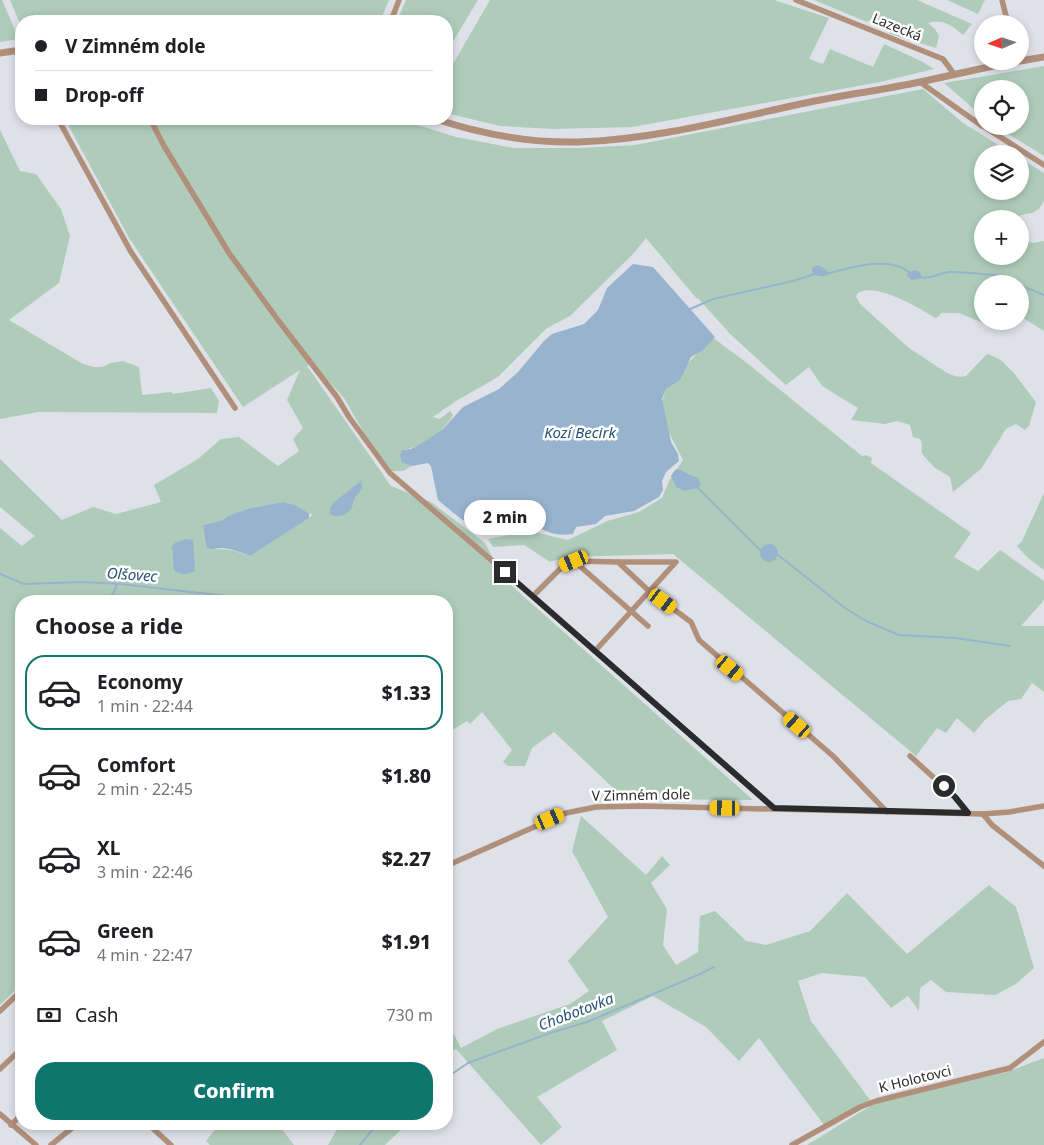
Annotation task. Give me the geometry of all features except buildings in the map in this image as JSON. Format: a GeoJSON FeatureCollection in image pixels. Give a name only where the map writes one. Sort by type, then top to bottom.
{"type":"FeatureCollection","features":[{"type":"Feature","properties":{"kind":"street"},"geometry":{"type":"LineString","coordinates":[[393,15],[399,0]]}},
{"type":"Feature","properties":{"kind":"street","name":"Lazecká"},"geometry":{"type":"LineString","coordinates":[[796,0],[943,59],[954,74]]}},
{"type":"Feature","properties":{"kind":"street"},"geometry":{"type":"LineString","coordinates":[[1002,0],[1006,15]]}},
{"type":"Feature","properties":{"kind":"street"},"geometry":{"type":"LineString","coordinates":[[0,53],[15,51]]}},
{"type":"Feature","properties":{"kind":"street"},"geometry":{"type":"LineString","coordinates":[[1029,59],[1044,57]]}},
{"type":"Feature","properties":{"kind":"street"},"geometry":{"type":"LineString","coordinates":[[453,124],[481,132],[510,137],[576,142],[605,141],[678,130],[807,102],[920,82],[974,70]]}},
{"type":"Feature","properties":{"kind":"street"},"geometry":{"type":"LineString","coordinates":[[920,82],[974,120]]}},
{"type":"Feature","properties":{"kind":"street"},"geometry":{"type":"LineString","coordinates":[[61,125],[131,252],[235,408]]}},
{"type":"Feature","properties":{"kind":"street"},"geometry":{"type":"LineString","coordinates":[[153,125],[229,253],[337,397],[349,417],[390,473],[774,808]]}},
{"type":"Feature","properties":{"kind":"street"},"geometry":{"type":"LineString","coordinates":[[997,135],[1044,165]]}},
{"type":"Feature","properties":{"kind":"street"},"geometry":{"type":"LineString","coordinates":[[533,596],[564,565],[574,561],[676,562],[595,651]]}},
{"type":"Feature","properties":{"kind":"street"},"geometry":{"type":"LineString","coordinates":[[574,561],[648,626]]}},
{"type":"Feature","properties":{"kind":"street"},"geometry":{"type":"LineString","coordinates":[[618,562],[649,591],[691,622],[700,640],[833,756],[887,812]]}},
{"type":"Feature","properties":{"kind":"street"},"geometry":{"type":"LineString","coordinates":[[910,756],[955,797],[968,813]]}},
{"type":"Feature","properties":{"kind":"street","name":"V Zimném dole"},"geometry":{"type":"LineString","coordinates":[[453,863],[566,813],[596,807],[774,808],[983,814],[1044,806]]}},
{"type":"Feature","properties":{"kind":"street"},"geometry":{"type":"LineString","coordinates":[[983,814],[992,825],[1044,866]]}},
{"type":"Feature","properties":{"kind":"street"},"geometry":{"type":"LineString","coordinates":[[0,1011],[15,997]]}},
{"type":"Feature","properties":{"kind":"street","name":"K Holotovci"},"geometry":{"type":"LineString","coordinates":[[792,1145],[860,1107],[876,1101],[1010,1068],[1044,1042]]}},
{"type":"Feature","properties":{"kind":"street"},"geometry":{"type":"LineString","coordinates":[[0,1069],[15,1055]]}},
{"type":"Feature","properties":{"kind":"street"},"geometry":{"type":"LineString","coordinates":[[0,1114],[15,1128]]}},
{"type":"Feature","properties":{"kind":"street"},"geometry":{"type":"LineString","coordinates":[[11,1125],[15,1121]]}},
{"type":"Feature","properties":{"kind":"street"},"geometry":{"type":"LineString","coordinates":[[17,1130],[36,1145]]}},
{"type":"Feature","properties":{"kind":"street"},"geometry":{"type":"LineString","coordinates":[[56,1144],[71,1130]]}},
{"type":"Feature","properties":{"kind":"street"},"geometry":{"type":"LineString","coordinates":[[155,1130],[171,1145]]}},
{"type":"Feature","properties":{"kind":"green space"},"geometry":{"type":"Polygon","coordinates":[[[0,0],[2,0],[15,30],[15,40],[0,42],[0,0]]]}},
{"type":"Feature","properties":{"kind":"green space"},"geometry":{"type":"Polygon","coordinates":[[[10,0],[389,0],[383,15],[16,15],[10,0]]]}},
{"type":"Feature","properties":{"kind":"green space"},"geometry":{"type":"Polygon","coordinates":[[[406,0],[478,0],[453,41],[453,15],[400,15],[406,0]]]}},
{"type":"Feature","properties":{"kind":"green space"},"geometry":{"type":"Polygon","coordinates":[[[490,0],[774,0],[829,18],[809,59],[823,64],[830,49],[873,67],[884,44],[934,69],[880,82],[632,127],[554,129],[500,126],[453,115],[453,64],[490,0]]]}},
{"type":"Feature","properties":{"kind":"green space"},"geometry":{"type":"Polygon","coordinates":[[[814,0],[917,0],[972,24],[963,35],[955,28],[943,22],[928,23],[939,36],[936,48],[890,34],[888,29],[881,27],[880,23],[872,19],[867,22],[814,0]]]}},
{"type":"Feature","properties":{"kind":"green space"},"geometry":{"type":"Polygon","coordinates":[[[947,0],[985,0],[978,14],[947,0]]]}},
{"type":"Feature","properties":{"kind":"green space"},"geometry":{"type":"Polygon","coordinates":[[[1044,66],[1044,156],[1029,145],[1010,135],[1029,135],[1029,80],[974,80],[974,109],[944,83],[1044,66]]]}},
{"type":"Feature","properties":{"kind":"green space"},"geometry":{"type":"Polygon","coordinates":[[[923,89],[963,123],[974,130],[974,135],[982,135],[998,145],[974,145],[974,200],[1029,200],[1029,164],[1044,173],[1044,201],[1039,209],[1032,213],[1029,214],[1029,210],[974,210],[974,265],[1029,265],[1029,242],[1044,241],[1044,331],[1029,322],[1029,275],[974,275],[974,319],[959,313],[941,313],[935,318],[896,297],[874,290],[864,291],[857,294],[856,297],[861,305],[909,348],[947,373],[961,377],[966,376],[989,354],[1002,361],[1036,402],[1029,426],[1025,430],[1016,424],[1006,429],[981,469],[953,492],[950,477],[934,467],[924,457],[921,441],[913,437],[910,425],[897,421],[885,424],[851,420],[858,408],[822,386],[809,367],[786,385],[730,334],[697,299],[646,238],[633,254],[570,316],[547,328],[498,377],[456,401],[433,417],[440,419],[450,411],[453,415],[438,433],[424,443],[402,450],[402,463],[412,466],[403,471],[390,471],[369,442],[344,398],[312,363],[307,366],[391,486],[431,502],[485,543],[504,579],[753,800],[625,799],[554,732],[532,748],[525,766],[508,766],[503,762],[512,750],[482,712],[470,724],[467,721],[453,730],[453,595],[15,595],[15,991],[0,1005],[0,528],[22,546],[35,536],[0,507],[0,459],[62,520],[93,507],[116,514],[161,502],[154,485],[198,459],[221,439],[239,437],[278,466],[299,451],[293,439],[303,428],[287,400],[300,370],[243,407],[129,238],[68,125],[418,125],[456,137],[514,148],[579,148],[635,145],[923,89]],[[283,502],[250,508],[228,516],[223,520],[203,525],[206,547],[233,550],[250,556],[313,515],[283,502]]]}},
{"type":"Feature","properties":{"kind":"green space"},"geometry":{"type":"Polygon","coordinates":[[[0,130],[20,171],[36,174],[61,209],[70,236],[59,283],[9,320],[83,364],[102,367],[123,361],[139,367],[142,395],[171,392],[173,394],[211,388],[219,401],[217,413],[38,412],[0,419],[0,130]]]}},
{"type":"Feature","properties":{"kind":"green space"},"geometry":{"type":"Polygon","coordinates":[[[712,337],[862,456],[866,455],[872,458],[871,463],[971,533],[954,557],[978,571],[1000,550],[1044,581],[1044,600],[1021,626],[1044,626],[1044,692],[1032,683],[1021,699],[1008,701],[985,720],[974,733],[957,718],[946,733],[937,728],[916,756],[673,554],[566,557],[550,562],[524,545],[493,547],[488,539],[530,531],[568,540],[607,521],[639,512],[662,498],[669,481],[683,460],[665,425],[662,402],[667,386],[712,337]]]}},
{"type":"Feature","properties":{"kind":"green space"},"geometry":{"type":"Polygon","coordinates":[[[1044,493],[1044,570],[1028,558],[1017,546],[1022,541],[1044,493]]]}},
{"type":"Feature","properties":{"kind":"green space"},"geometry":{"type":"Polygon","coordinates":[[[581,816],[646,875],[662,856],[670,865],[651,883],[667,909],[663,945],[676,965],[698,952],[700,916],[715,911],[746,941],[766,945],[810,931],[847,893],[907,954],[989,885],[1016,907],[1034,968],[1016,984],[995,995],[946,992],[931,980],[920,988],[919,1011],[908,996],[891,1008],[865,977],[822,973],[798,981],[811,1021],[870,1100],[824,1125],[759,1038],[739,1061],[706,1027],[653,996],[602,1021],[617,1050],[537,1097],[562,1127],[541,1145],[456,1049],[453,1050],[453,1033],[461,1048],[497,1029],[570,1004],[589,991],[568,961],[608,917],[572,851],[581,816]]]}},
{"type":"Feature","properties":{"kind":"green space"},"geometry":{"type":"Polygon","coordinates":[[[1044,1058],[1044,1145],[807,1145],[875,1103],[1007,1072],[1044,1058]]]}},
{"type":"Feature","properties":{"kind":"green space"},"geometry":{"type":"Polygon","coordinates":[[[214,1130],[283,1130],[294,1145],[210,1145],[206,1141],[214,1130]]]}},
{"type":"Feature","properties":{"kind":"green space"},"geometry":{"type":"Polygon","coordinates":[[[337,1130],[401,1130],[385,1145],[328,1145],[337,1130]]]}},
{"type":"Feature","properties":{"kind":"water","name":"Kozí Becirk"},"geometry":{"type":"Polygon","coordinates":[[[633,264],[653,267],[715,337],[703,350],[691,357],[680,380],[666,389],[662,399],[671,442],[678,454],[679,461],[666,472],[662,481],[663,490],[659,497],[634,511],[605,516],[596,524],[576,527],[573,534],[566,535],[526,526],[486,531],[468,524],[438,500],[431,466],[428,463],[412,466],[402,463],[400,455],[402,450],[411,449],[424,442],[443,429],[463,407],[499,389],[518,372],[552,334],[584,324],[598,310],[607,288],[633,264]]]}},
{"type":"Feature","properties":{"kind":"water"},"geometry":{"type":"Polygon","coordinates":[[[818,265],[830,273],[824,276],[812,274],[812,268],[818,265]]]}},
{"type":"Feature","properties":{"kind":"water"},"geometry":{"type":"Polygon","coordinates":[[[915,270],[920,272],[922,278],[912,280],[907,276],[907,273],[915,270]]]}},
{"type":"Feature","properties":{"kind":"water"},"geometry":{"type":"Polygon","coordinates":[[[679,469],[698,478],[701,484],[698,488],[684,491],[676,487],[671,476],[675,470],[679,469]]]}},
{"type":"Feature","properties":{"kind":"water"},"geometry":{"type":"Polygon","coordinates":[[[361,481],[362,488],[354,499],[350,510],[339,516],[330,514],[330,508],[333,503],[361,481]]]}},
{"type":"Feature","properties":{"kind":"water"},"geometry":{"type":"Polygon","coordinates":[[[283,502],[294,505],[309,513],[309,518],[250,556],[229,549],[211,549],[206,547],[203,525],[223,520],[228,516],[250,508],[283,502]]]}},
{"type":"Feature","properties":{"kind":"water"},"geometry":{"type":"Polygon","coordinates":[[[185,539],[193,540],[195,571],[184,574],[174,570],[172,546],[185,539]]]}},
{"type":"Feature","properties":{"kind":"water"},"geometry":{"type":"Polygon","coordinates":[[[769,544],[775,547],[778,553],[775,559],[769,562],[763,559],[760,553],[763,547],[769,544]]]}},
{"type":"Feature","properties":{"kind":"waterway"},"geometry":{"type":"LineString","coordinates":[[830,273],[870,264],[901,267],[909,272]]}},
{"type":"Feature","properties":{"kind":"waterway"},"geometry":{"type":"LineString","coordinates":[[920,277],[924,278],[951,272],[996,275]]}},
{"type":"Feature","properties":{"kind":"waterway"},"geometry":{"type":"LineString","coordinates":[[688,310],[713,299],[793,281],[815,274]]}},
{"type":"Feature","properties":{"kind":"waterway"},"geometry":{"type":"LineString","coordinates":[[1029,289],[1044,295]]}},
{"type":"Feature","properties":{"kind":"waterway"},"geometry":{"type":"LineString","coordinates":[[697,487],[761,551]]}},
{"type":"Feature","properties":{"kind":"waterway"},"geometry":{"type":"LineString","coordinates":[[778,555],[845,608],[866,621],[899,635],[956,638],[1010,646]]}},
{"type":"Feature","properties":{"kind":"waterway","name":"Olšovec"},"geometry":{"type":"LineString","coordinates":[[0,574],[24,584],[83,582],[120,584],[218,595]]}},
{"type":"Feature","properties":{"kind":"waterway"},"geometry":{"type":"LineString","coordinates":[[112,595],[117,585]]}},
{"type":"Feature","properties":{"kind":"waterway","name":"Chobotovka"},"geometry":{"type":"LineString","coordinates":[[453,1073],[468,1063],[550,1033],[587,1022],[714,967]]}},
{"type":"Feature","properties":{"kind":"waterway","name":"Chobotovka"},"geometry":{"type":"LineString","coordinates":[[360,1145],[372,1130]]}},
{"type":"Feature","properties":{"kind":"route"},"geometry":{"type":"LineString","coordinates":[[505,572],[774,808],[968,813],[944,786]]}}]}
